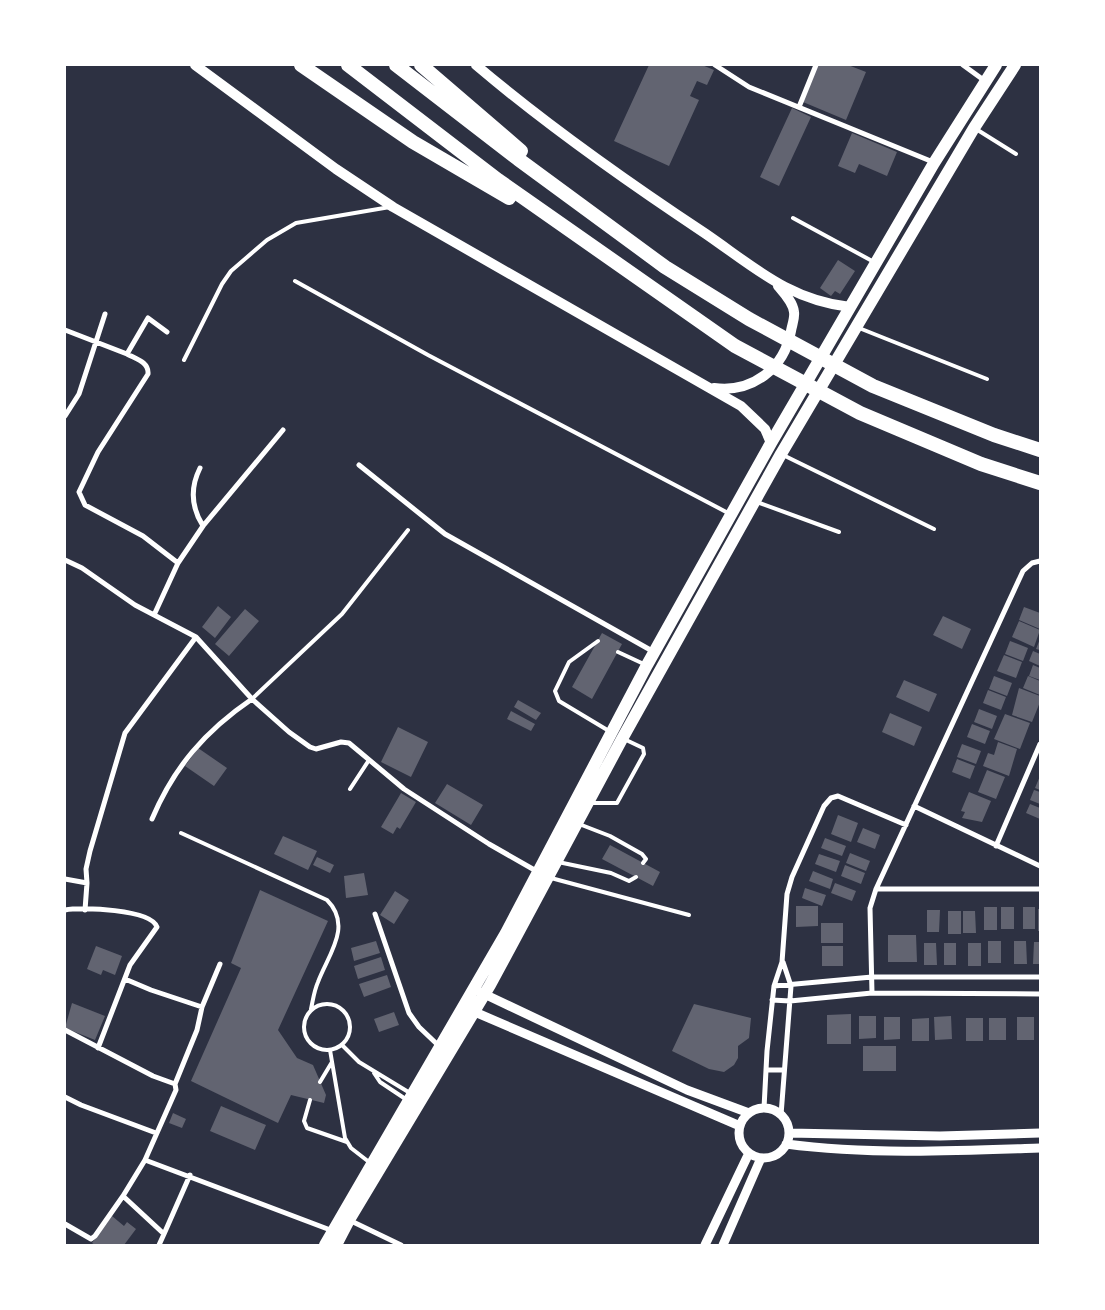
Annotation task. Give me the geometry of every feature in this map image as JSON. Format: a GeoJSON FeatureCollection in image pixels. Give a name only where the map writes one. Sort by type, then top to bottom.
{"type":"FeatureCollection","features":[{"type":"Feature","properties":{"kind":"highway"},"geometry":{"type":"LineString","coordinates":[[301,65],[413,142],[585,242]]}},
{"type":"Feature","properties":{"kind":"highway"},"geometry":{"type":"LineString","coordinates":[[348,65],[498,180],[735,346],[860,412],[982,464],[1040,483]]}},
{"type":"Feature","properties":{"kind":"highway"},"geometry":{"type":"LineString","coordinates":[[396,65],[518,159],[665,267],[749,319],[873,386],[994,435],[1040,450]]}},
{"type":"Feature","properties":{"kind":"highway"},"geometry":{"type":"LineString","coordinates":[[421,65],[605,222]]}},
{"type":"Feature","properties":{"kind":"main road"},"geometry":{"type":"LineString","coordinates":[[195,65],[336,169],[394,206],[708,387],[755,417],[765,429],[771,443]]}},
{"type":"Feature","properties":{"kind":"main road"},"geometry":{"type":"LineString","coordinates":[[476,65],[522,104],[638,190],[776,283],[818,302],[850,307]]}},
{"type":"Feature","properties":{"kind":"main road"},"geometry":{"type":"LineString","coordinates":[[543,875],[557,862],[588,802],[654,652],[771,443],[850,307],[934,163],[996,65]]}},
{"type":"Feature","properties":{"kind":"main road"},"geometry":{"type":"LineString","coordinates":[[336,1245],[479,992],[617,736],[659,672],[782,454],[974,128],[1015,65]]}},
{"type":"Feature","properties":{"kind":"main road"},"geometry":{"type":"LineString","coordinates":[[708,387],[726,389],[744,387],[760,380],[780,360],[790,335],[794,312],[790,301],[776,283]]}},
{"type":"Feature","properties":{"kind":"main road"},"geometry":{"type":"LineString","coordinates":[[647,666],[659,672]]}},
{"type":"Feature","properties":{"kind":"main road"},"geometry":{"type":"LineString","coordinates":[[325,1245],[368,1161],[410,1098],[440,1048],[469,1010]]}},
{"type":"Feature","properties":{"kind":"street"},"geometry":{"type":"LineString","coordinates":[[715,65],[750,87],[934,163]]}},
{"type":"Feature","properties":{"kind":"street"},"geometry":{"type":"LineString","coordinates":[[799,107],[816,65]]}},
{"type":"Feature","properties":{"kind":"street"},"geometry":{"type":"LineString","coordinates":[[963,65],[986,81]]}},
{"type":"Feature","properties":{"kind":"street"},"geometry":{"type":"LineString","coordinates":[[65,416],[79,394],[105,314]]}},
{"type":"Feature","properties":{"kind":"street"},"geometry":{"type":"LineString","coordinates":[[127,354],[148,318],[167,332]]}},
{"type":"Feature","properties":{"kind":"street"},"geometry":{"type":"LineString","coordinates":[[65,330],[127,354],[145,364],[148,368],[148,374],[98,452],[80,488],[81,499],[85,505],[144,536],[178,563]]}},
{"type":"Feature","properties":{"kind":"street"},"geometry":{"type":"LineString","coordinates":[[154,615],[178,563],[203,526],[283,430]]}},
{"type":"Feature","properties":{"kind":"street"},"geometry":{"type":"LineString","coordinates":[[359,464],[445,534],[654,652]]}},
{"type":"Feature","properties":{"kind":"street"},"geometry":{"type":"LineString","coordinates":[[200,468],[192,490],[198,519],[203,526]]}},
{"type":"Feature","properties":{"kind":"street"},"geometry":{"type":"LineString","coordinates":[[65,560],[82,568],[135,605],[196,637],[252,699],[289,732],[310,747],[316,749],[341,742],[350,743],[404,789],[489,844],[543,875]]}},
{"type":"Feature","properties":{"kind":"street"},"geometry":{"type":"LineString","coordinates":[[872,993],[870,908],[876,889],[1023,571],[1032,563],[1040,561]]}},
{"type":"Feature","properties":{"kind":"street"},"geometry":{"type":"LineString","coordinates":[[86,910],[86,869],[125,733],[196,637]]}},
{"type":"Feature","properties":{"kind":"street"},"geometry":{"type":"LineString","coordinates":[[152,819],[182,762],[230,714],[252,699]]}},
{"type":"Feature","properties":{"kind":"street"},"geometry":{"type":"LineString","coordinates":[[996,846],[1040,744]]}},
{"type":"Feature","properties":{"kind":"street"},"geometry":{"type":"LineString","coordinates":[[764,1108],[772,1000],[774,986],[782,962],[787,894],[792,877],[824,806],[831,798],[838,796],[906,825]]}},
{"type":"Feature","properties":{"kind":"street"},"geometry":{"type":"LineString","coordinates":[[914,806],[1040,866]]}},
{"type":"Feature","properties":{"kind":"street"},"geometry":{"type":"LineString","coordinates":[[65,879],[87,883]]}},
{"type":"Feature","properties":{"kind":"street"},"geometry":{"type":"LineString","coordinates":[[876,889],[1040,889]]}},
{"type":"Feature","properties":{"kind":"street"},"geometry":{"type":"LineString","coordinates":[[65,910],[105,908],[155,922],[155,931],[136,955],[113,1005],[98,1048]]}},
{"type":"Feature","properties":{"kind":"street"},"geometry":{"type":"LineString","coordinates":[[375,914],[410,1013],[419,1028],[440,1048]]}},
{"type":"Feature","properties":{"kind":"street"},"geometry":{"type":"LineString","coordinates":[[781,1114],[764,1108],[749,1113],[740,1126],[741,1141],[749,1153],[761,1158],[771,1157],[780,1152],[786,1144],[789,1133],[787,1123],[781,1114],[791,986],[782,962]]}},
{"type":"Feature","properties":{"kind":"street"},"geometry":{"type":"LineString","coordinates":[[65,1224],[91,1239],[123,1196],[144,1160],[176,1090],[175,1084],[197,1030],[202,1007],[220,964]]}},
{"type":"Feature","properties":{"kind":"street"},"geometry":{"type":"LineString","coordinates":[[774,986],[791,986],[872,976],[1040,977]]}},
{"type":"Feature","properties":{"kind":"street"},"geometry":{"type":"LineString","coordinates":[[126,978],[151,990],[202,1007]]}},
{"type":"Feature","properties":{"kind":"street"},"geometry":{"type":"LineString","coordinates":[[479,992],[687,1090],[749,1113]]}},
{"type":"Feature","properties":{"kind":"street"},"geometry":{"type":"LineString","coordinates":[[772,1000],[790,1001],[872,993],[1040,994]]}},
{"type":"Feature","properties":{"kind":"street"},"geometry":{"type":"LineString","coordinates":[[469,1010],[740,1126]]}},
{"type":"Feature","properties":{"kind":"street"},"geometry":{"type":"LineString","coordinates":[[65,1030],[153,1076],[175,1084]]}},
{"type":"Feature","properties":{"kind":"street"},"geometry":{"type":"LineString","coordinates":[[766,1070],[783,1070]]}},
{"type":"Feature","properties":{"kind":"street"},"geometry":{"type":"LineString","coordinates":[[65,1097],[80,1105],[156,1132]]}},
{"type":"Feature","properties":{"kind":"street"},"geometry":{"type":"LineString","coordinates":[[789,1133],[940,1136],[1040,1134]]}},
{"type":"Feature","properties":{"kind":"street"},"geometry":{"type":"LineString","coordinates":[[786,1144],[818,1148],[912,1150],[1040,1148]]}},
{"type":"Feature","properties":{"kind":"street"},"geometry":{"type":"LineString","coordinates":[[706,1245],[749,1153]]}},
{"type":"Feature","properties":{"kind":"street"},"geometry":{"type":"LineString","coordinates":[[723,1245],[761,1158]]}},
{"type":"Feature","properties":{"kind":"street"},"geometry":{"type":"LineString","coordinates":[[144,1160],[190,1175],[333,1230]]}},
{"type":"Feature","properties":{"kind":"street"},"geometry":{"type":"LineString","coordinates":[[159,1245],[190,1175]]}},
{"type":"Feature","properties":{"kind":"street"},"geometry":{"type":"LineString","coordinates":[[123,1196],[164,1234]]}},
{"type":"Feature","properties":{"kind":"street"},"geometry":{"type":"LineString","coordinates":[[349,1220],[402,1245]]}},
{"type":"Feature","properties":{"kind":"lane"},"geometry":{"type":"LineString","coordinates":[[974,128],[1016,154]]}},
{"type":"Feature","properties":{"kind":"lane"},"geometry":{"type":"LineString","coordinates":[[184,360],[222,284],[231,271],[267,240],[296,222],[375,211],[394,206]]}},
{"type":"Feature","properties":{"kind":"lane"},"geometry":{"type":"LineString","coordinates":[[793,218],[876,263]]}},
{"type":"Feature","properties":{"kind":"lane"},"geometry":{"type":"LineString","coordinates":[[295,281],[428,356],[731,515]]}},
{"type":"Feature","properties":{"kind":"lane"},"geometry":{"type":"LineString","coordinates":[[857,327],[987,378]]}},
{"type":"Feature","properties":{"kind":"lane"},"geometry":{"type":"LineString","coordinates":[[782,454],[934,529]]}},
{"type":"Feature","properties":{"kind":"lane"},"geometry":{"type":"LineString","coordinates":[[755,502],[840,532]]}},
{"type":"Feature","properties":{"kind":"lane"},"geometry":{"type":"LineString","coordinates":[[252,699],[342,614],[408,530]]}},
{"type":"Feature","properties":{"kind":"lane"},"geometry":{"type":"LineString","coordinates":[[588,802],[614,805],[619,801],[645,751],[559,701],[556,696],[556,686],[569,662],[598,641]]}},
{"type":"Feature","properties":{"kind":"lane"},"geometry":{"type":"LineString","coordinates":[[618,652],[647,666]]}},
{"type":"Feature","properties":{"kind":"lane"},"geometry":{"type":"LineString","coordinates":[[350,789],[369,760]]}},
{"type":"Feature","properties":{"kind":"lane"},"geometry":{"type":"LineString","coordinates":[[577,824],[610,836],[642,854],[646,859],[643,863]]}},
{"type":"Feature","properties":{"kind":"lane"},"geometry":{"type":"LineString","coordinates":[[181,833],[327,900],[333,906],[339,927],[337,941],[318,981],[312,1009]]}},
{"type":"Feature","properties":{"kind":"lane"},"geometry":{"type":"LineString","coordinates":[[557,862],[611,873],[629,881],[636,877]]}},
{"type":"Feature","properties":{"kind":"lane"},"geometry":{"type":"LineString","coordinates":[[543,875],[690,915]]}},
{"type":"Feature","properties":{"kind":"lane"},"geometry":{"type":"LineString","coordinates":[[329,1003],[345,1011],[350,1029],[342,1045],[330,1050],[316,1048],[304,1034],[306,1016],[319,1004],[329,1003]]}},
{"type":"Feature","properties":{"kind":"lane"},"geometry":{"type":"LineString","coordinates":[[342,1045],[354,1058],[410,1098]]}},
{"type":"Feature","properties":{"kind":"lane"},"geometry":{"type":"LineString","coordinates":[[330,1050],[347,1142]]}},
{"type":"Feature","properties":{"kind":"lane"},"geometry":{"type":"LineString","coordinates":[[320,1082],[332,1061]]}},
{"type":"Feature","properties":{"kind":"lane"},"geometry":{"type":"LineString","coordinates":[[372,1071],[380,1082],[410,1098]]}},
{"type":"Feature","properties":{"kind":"lane"},"geometry":{"type":"LineString","coordinates":[[310,1100],[304,1125],[307,1128],[347,1142],[368,1161]]}},
{"type":"Feature","properties":{"kind":"building"},"geometry":{"type":"Polygon","coordinates":[[[649,65],[702,65],[714,70],[707,85],[697,81],[690,96],[699,100],[669,166],[614,141],[649,65]]]}},
{"type":"Feature","properties":{"kind":"building"},"geometry":{"type":"Polygon","coordinates":[[[818,65],[848,65],[866,72],[846,120],[803,102],[818,65]]]}},
{"type":"Feature","properties":{"kind":"building"},"geometry":{"type":"Polygon","coordinates":[[[792,108],[811,117],[779,186],[760,177],[792,108]]]}},
{"type":"Feature","properties":{"kind":"building"},"geometry":{"type":"Polygon","coordinates":[[[852,133],[897,152],[887,176],[859,164],[855,173],[838,166],[852,133]]]}},
{"type":"Feature","properties":{"kind":"building"},"geometry":{"type":"Polygon","coordinates":[[[838,260],[855,271],[840,294],[835,291],[831,296],[820,288],[838,260]]]}},
{"type":"Feature","properties":{"kind":"building"},"geometry":{"type":"Polygon","coordinates":[[[218,606],[231,617],[215,638],[202,627],[218,606]]]}},
{"type":"Feature","properties":{"kind":"building"},"geometry":{"type":"Polygon","coordinates":[[[1024,607],[1040,613],[1040,629],[1019,620],[1024,607]]]}},
{"type":"Feature","properties":{"kind":"building"},"geometry":{"type":"Polygon","coordinates":[[[245,609],[259,621],[229,656],[215,644],[245,609]]]}},
{"type":"Feature","properties":{"kind":"building"},"geometry":{"type":"Polygon","coordinates":[[[943,616],[971,629],[962,649],[933,635],[943,616]]]}},
{"type":"Feature","properties":{"kind":"building"},"geometry":{"type":"Polygon","coordinates":[[[1019,621],[1040,630],[1034,647],[1012,637],[1019,621]]]}},
{"type":"Feature","properties":{"kind":"building"},"geometry":{"type":"Polygon","coordinates":[[[602,633],[622,644],[592,699],[572,687],[602,633]]]}},
{"type":"Feature","properties":{"kind":"building"},"geometry":{"type":"Polygon","coordinates":[[[1040,639],[1040,650],[1036,649],[1040,639]]]}},
{"type":"Feature","properties":{"kind":"building"},"geometry":{"type":"Polygon","coordinates":[[[1010,641],[1028,648],[1023,661],[1005,654],[1010,641]]]}},
{"type":"Feature","properties":{"kind":"building"},"geometry":{"type":"Polygon","coordinates":[[[1033,651],[1040,654],[1040,666],[1029,661],[1033,651]]]}},
{"type":"Feature","properties":{"kind":"building"},"geometry":{"type":"Polygon","coordinates":[[[1004,655],[1022,662],[1016,678],[997,671],[1004,655]]]}},
{"type":"Feature","properties":{"kind":"building"},"geometry":{"type":"Polygon","coordinates":[[[1033,665],[1040,668],[1040,680],[1029,676],[1033,665]]]}},
{"type":"Feature","properties":{"kind":"building"},"geometry":{"type":"Polygon","coordinates":[[[994,676],[1012,683],[1007,696],[989,689],[994,676]]]}},
{"type":"Feature","properties":{"kind":"building"},"geometry":{"type":"Polygon","coordinates":[[[1028,676],[1040,681],[1040,695],[1023,688],[1028,676]]]}},
{"type":"Feature","properties":{"kind":"building"},"geometry":{"type":"Polygon","coordinates":[[[904,680],[937,694],[929,712],[896,697],[904,680]]]}},
{"type":"Feature","properties":{"kind":"building"},"geometry":{"type":"Polygon","coordinates":[[[1019,688],[1040,696],[1040,702],[1032,722],[1012,715],[1019,688]]]}},
{"type":"Feature","properties":{"kind":"building"},"geometry":{"type":"Polygon","coordinates":[[[988,690],[1006,697],[1001,710],[983,703],[988,690]]]}},
{"type":"Feature","properties":{"kind":"building"},"geometry":{"type":"Polygon","coordinates":[[[518,700],[541,713],[536,720],[514,707],[518,700]]]}},
{"type":"Feature","properties":{"kind":"building"},"geometry":{"type":"Polygon","coordinates":[[[979,709],[997,716],[992,729],[974,722],[979,709]]]}},
{"type":"Feature","properties":{"kind":"building"},"geometry":{"type":"Polygon","coordinates":[[[511,711],[535,724],[531,731],[507,719],[511,711]]]}},
{"type":"Feature","properties":{"kind":"building"},"geometry":{"type":"Polygon","coordinates":[[[890,713],[922,727],[914,746],[882,732],[890,713]]]}},
{"type":"Feature","properties":{"kind":"building"},"geometry":{"type":"Polygon","coordinates":[[[1005,714],[1030,723],[1020,749],[994,739],[1005,714]]]}},
{"type":"Feature","properties":{"kind":"building"},"geometry":{"type":"Polygon","coordinates":[[[972,724],[990,731],[985,744],[967,737],[972,724]]]}},
{"type":"Feature","properties":{"kind":"building"},"geometry":{"type":"Polygon","coordinates":[[[398,727],[428,742],[411,777],[381,762],[398,727]]]}},
{"type":"Feature","properties":{"kind":"building"},"geometry":{"type":"Polygon","coordinates":[[[998,742],[1017,749],[1009,776],[983,766],[988,753],[994,755],[998,742]]]}},
{"type":"Feature","properties":{"kind":"building"},"geometry":{"type":"Polygon","coordinates":[[[962,744],[981,751],[976,764],[957,757],[962,744]]]}},
{"type":"Feature","properties":{"kind":"building"},"geometry":{"type":"Polygon","coordinates":[[[198,748],[227,768],[214,786],[185,766],[198,748]]]}},
{"type":"Feature","properties":{"kind":"building"},"geometry":{"type":"Polygon","coordinates":[[[957,759],[975,766],[970,779],[952,772],[957,759]]]}},
{"type":"Feature","properties":{"kind":"building"},"geometry":{"type":"Polygon","coordinates":[[[987,770],[1005,777],[996,799],[978,792],[987,770]]]}},
{"type":"Feature","properties":{"kind":"building"},"geometry":{"type":"Polygon","coordinates":[[[1040,776],[1040,790],[1035,788],[1040,776]]]}},
{"type":"Feature","properties":{"kind":"building"},"geometry":{"type":"Polygon","coordinates":[[[447,784],[483,805],[471,825],[435,803],[447,784]]]}},
{"type":"Feature","properties":{"kind":"building"},"geometry":{"type":"Polygon","coordinates":[[[1034,790],[1040,792],[1040,804],[1030,800],[1034,790]]]}},
{"type":"Feature","properties":{"kind":"building"},"geometry":{"type":"Polygon","coordinates":[[[969,792],[991,801],[982,822],[962,818],[965,812],[961,811],[969,792]]]}},
{"type":"Feature","properties":{"kind":"building"},"geometry":{"type":"Polygon","coordinates":[[[401,793],[416,802],[400,829],[397,827],[393,834],[381,827],[401,793]]]}},
{"type":"Feature","properties":{"kind":"building"},"geometry":{"type":"Polygon","coordinates":[[[1030,804],[1040,808],[1040,819],[1026,813],[1030,804]]]}},
{"type":"Feature","properties":{"kind":"building"},"geometry":{"type":"Polygon","coordinates":[[[838,815],[858,823],[851,842],[831,834],[838,815]]]}},
{"type":"Feature","properties":{"kind":"building"},"geometry":{"type":"Polygon","coordinates":[[[863,828],[880,835],[875,849],[857,842],[863,828]]]}},
{"type":"Feature","properties":{"kind":"building"},"geometry":{"type":"Polygon","coordinates":[[[283,836],[317,851],[308,870],[274,854],[283,836]]]}},
{"type":"Feature","properties":{"kind":"building"},"geometry":{"type":"Polygon","coordinates":[[[825,838],[846,846],[842,856],[821,848],[825,838]]]}},
{"type":"Feature","properties":{"kind":"building"},"geometry":{"type":"Polygon","coordinates":[[[610,845],[660,872],[653,886],[602,859],[610,845]]]}},
{"type":"Feature","properties":{"kind":"building"},"geometry":{"type":"Polygon","coordinates":[[[850,853],[870,861],[866,871],[846,863],[850,853]]]}},
{"type":"Feature","properties":{"kind":"building"},"geometry":{"type":"Polygon","coordinates":[[[819,854],[840,861],[836,872],[815,864],[819,854]]]}},
{"type":"Feature","properties":{"kind":"building"},"geometry":{"type":"Polygon","coordinates":[[[317,857],[334,865],[330,873],[313,865],[317,857]]]}},
{"type":"Feature","properties":{"kind":"building"},"geometry":{"type":"Polygon","coordinates":[[[845,865],[865,873],[861,884],[841,876],[845,865]]]}},
{"type":"Feature","properties":{"kind":"building"},"geometry":{"type":"Polygon","coordinates":[[[813,871],[833,879],[830,889],[809,881],[813,871]]]}},
{"type":"Feature","properties":{"kind":"building"},"geometry":{"type":"Polygon","coordinates":[[[364,873],[368,895],[346,898],[344,876],[364,873]]]}},
{"type":"Feature","properties":{"kind":"building"},"geometry":{"type":"Polygon","coordinates":[[[835,883],[856,891],[852,901],[831,893],[835,883]]]}},
{"type":"Feature","properties":{"kind":"building"},"geometry":{"type":"Polygon","coordinates":[[[805,888],[826,895],[822,906],[802,898],[805,888]]]}},
{"type":"Feature","properties":{"kind":"building"},"geometry":{"type":"Polygon","coordinates":[[[260,890],[328,921],[278,1030],[297,1058],[313,1065],[326,1095],[324,1103],[291,1095],[278,1123],[191,1081],[241,968],[231,963],[260,890]]]}},
{"type":"Feature","properties":{"kind":"building"},"geometry":{"type":"Polygon","coordinates":[[[395,891],[409,900],[394,924],[380,915],[395,891]]]}},
{"type":"Feature","properties":{"kind":"building"},"geometry":{"type":"Polygon","coordinates":[[[796,906],[818,906],[818,926],[796,927],[796,906]]]}},
{"type":"Feature","properties":{"kind":"building"},"geometry":{"type":"Polygon","coordinates":[[[984,907],[997,907],[997,930],[984,930],[984,907]]]}},
{"type":"Feature","properties":{"kind":"building"},"geometry":{"type":"Polygon","coordinates":[[[1001,907],[1014,907],[1014,929],[1001,929],[1001,907]]]}},
{"type":"Feature","properties":{"kind":"building"},"geometry":{"type":"Polygon","coordinates":[[[1023,907],[1035,907],[1035,929],[1023,929],[1023,907]]]}},
{"type":"Feature","properties":{"kind":"building"},"geometry":{"type":"Polygon","coordinates":[[[1038,909],[1040,909],[1040,931],[1038,931],[1038,909]]]}},
{"type":"Feature","properties":{"kind":"building"},"geometry":{"type":"Polygon","coordinates":[[[927,910],[940,910],[939,932],[927,932],[927,910]]]}},
{"type":"Feature","properties":{"kind":"building"},"geometry":{"type":"Polygon","coordinates":[[[948,911],[961,911],[961,934],[948,934],[948,911]]]}},
{"type":"Feature","properties":{"kind":"building"},"geometry":{"type":"Polygon","coordinates":[[[963,911],[975,911],[976,933],[963,933],[963,911]]]}},
{"type":"Feature","properties":{"kind":"building"},"geometry":{"type":"Polygon","coordinates":[[[821,923],[843,923],[843,943],[821,943],[821,923]]]}},
{"type":"Feature","properties":{"kind":"building"},"geometry":{"type":"Polygon","coordinates":[[[888,935],[916,935],[917,962],[888,962],[888,935]]]}},
{"type":"Feature","properties":{"kind":"building"},"geometry":{"type":"Polygon","coordinates":[[[376,941],[380,953],[354,961],[351,948],[376,941]]]}},
{"type":"Feature","properties":{"kind":"building"},"geometry":{"type":"Polygon","coordinates":[[[988,941],[1001,941],[1001,963],[988,963],[988,941]]]}},
{"type":"Feature","properties":{"kind":"building"},"geometry":{"type":"Polygon","coordinates":[[[1014,941],[1026,941],[1027,964],[1014,964],[1014,941]]]}},
{"type":"Feature","properties":{"kind":"building"},"geometry":{"type":"Polygon","coordinates":[[[1034,942],[1040,942],[1040,964],[1033,964],[1034,942]]]}},
{"type":"Feature","properties":{"kind":"building"},"geometry":{"type":"Polygon","coordinates":[[[924,943],[936,943],[937,965],[924,965],[924,943]]]}},
{"type":"Feature","properties":{"kind":"building"},"geometry":{"type":"Polygon","coordinates":[[[944,943],[956,943],[956,965],[944,965],[944,943]]]}},
{"type":"Feature","properties":{"kind":"building"},"geometry":{"type":"Polygon","coordinates":[[[968,943],[981,943],[981,966],[968,966],[968,943]]]}},
{"type":"Feature","properties":{"kind":"building"},"geometry":{"type":"Polygon","coordinates":[[[96,946],[122,956],[115,975],[103,970],[101,975],[87,969],[96,946]]]}},
{"type":"Feature","properties":{"kind":"building"},"geometry":{"type":"Polygon","coordinates":[[[822,946],[843,946],[843,966],[822,966],[822,946]]]}},
{"type":"Feature","properties":{"kind":"building"},"geometry":{"type":"Polygon","coordinates":[[[381,957],[385,970],[358,979],[354,966],[381,957]]]}},
{"type":"Feature","properties":{"kind":"building"},"geometry":{"type":"Polygon","coordinates":[[[387,975],[391,987],[364,997],[359,984],[387,975]]]}},
{"type":"Feature","properties":{"kind":"building"},"geometry":{"type":"Polygon","coordinates":[[[72,1003],[105,1016],[95,1040],[65,1028],[72,1003]]]}},
{"type":"Feature","properties":{"kind":"building"},"geometry":{"type":"Polygon","coordinates":[[[694,1004],[751,1018],[749,1038],[738,1046],[738,1058],[734,1065],[724,1072],[709,1069],[672,1051],[694,1004]]]}},
{"type":"Feature","properties":{"kind":"building"},"geometry":{"type":"Polygon","coordinates":[[[394,1012],[399,1025],[379,1032],[374,1019],[394,1012]]]}},
{"type":"Feature","properties":{"kind":"building"},"geometry":{"type":"Polygon","coordinates":[[[851,1014],[851,1044],[827,1044],[827,1015],[851,1014]]]}},
{"type":"Feature","properties":{"kind":"building"},"geometry":{"type":"Polygon","coordinates":[[[859,1016],[876,1016],[876,1038],[859,1039],[859,1016]]]}},
{"type":"Feature","properties":{"kind":"building"},"geometry":{"type":"Polygon","coordinates":[[[951,1016],[952,1039],[935,1040],[934,1017],[951,1016]]]}},
{"type":"Feature","properties":{"kind":"building"},"geometry":{"type":"Polygon","coordinates":[[[884,1017],[900,1017],[900,1039],[884,1040],[884,1017]]]}},
{"type":"Feature","properties":{"kind":"building"},"geometry":{"type":"Polygon","coordinates":[[[1017,1017],[1034,1017],[1034,1040],[1017,1040],[1017,1017]]]}},
{"type":"Feature","properties":{"kind":"building"},"geometry":{"type":"Polygon","coordinates":[[[929,1018],[929,1041],[912,1041],[912,1019],[929,1018]]]}},
{"type":"Feature","properties":{"kind":"building"},"geometry":{"type":"Polygon","coordinates":[[[966,1018],[983,1018],[983,1041],[966,1041],[966,1018]]]}},
{"type":"Feature","properties":{"kind":"building"},"geometry":{"type":"Polygon","coordinates":[[[989,1018],[1006,1018],[1006,1040],[989,1040],[989,1018]]]}},
{"type":"Feature","properties":{"kind":"building"},"geometry":{"type":"Polygon","coordinates":[[[863,1046],[896,1046],[896,1071],[863,1071],[863,1046]]]}},
{"type":"Feature","properties":{"kind":"building"},"geometry":{"type":"Polygon","coordinates":[[[221,1106],[266,1125],[255,1150],[210,1131],[221,1106]]]}},
{"type":"Feature","properties":{"kind":"building"},"geometry":{"type":"Polygon","coordinates":[[[173,1113],[186,1119],[182,1128],[169,1123],[173,1113]]]}},
{"type":"Feature","properties":{"kind":"building"},"geometry":{"type":"Polygon","coordinates":[[[112,1216],[124,1226],[127,1222],[136,1229],[124,1245],[95,1245],[92,1243],[112,1216]]]}}]}
